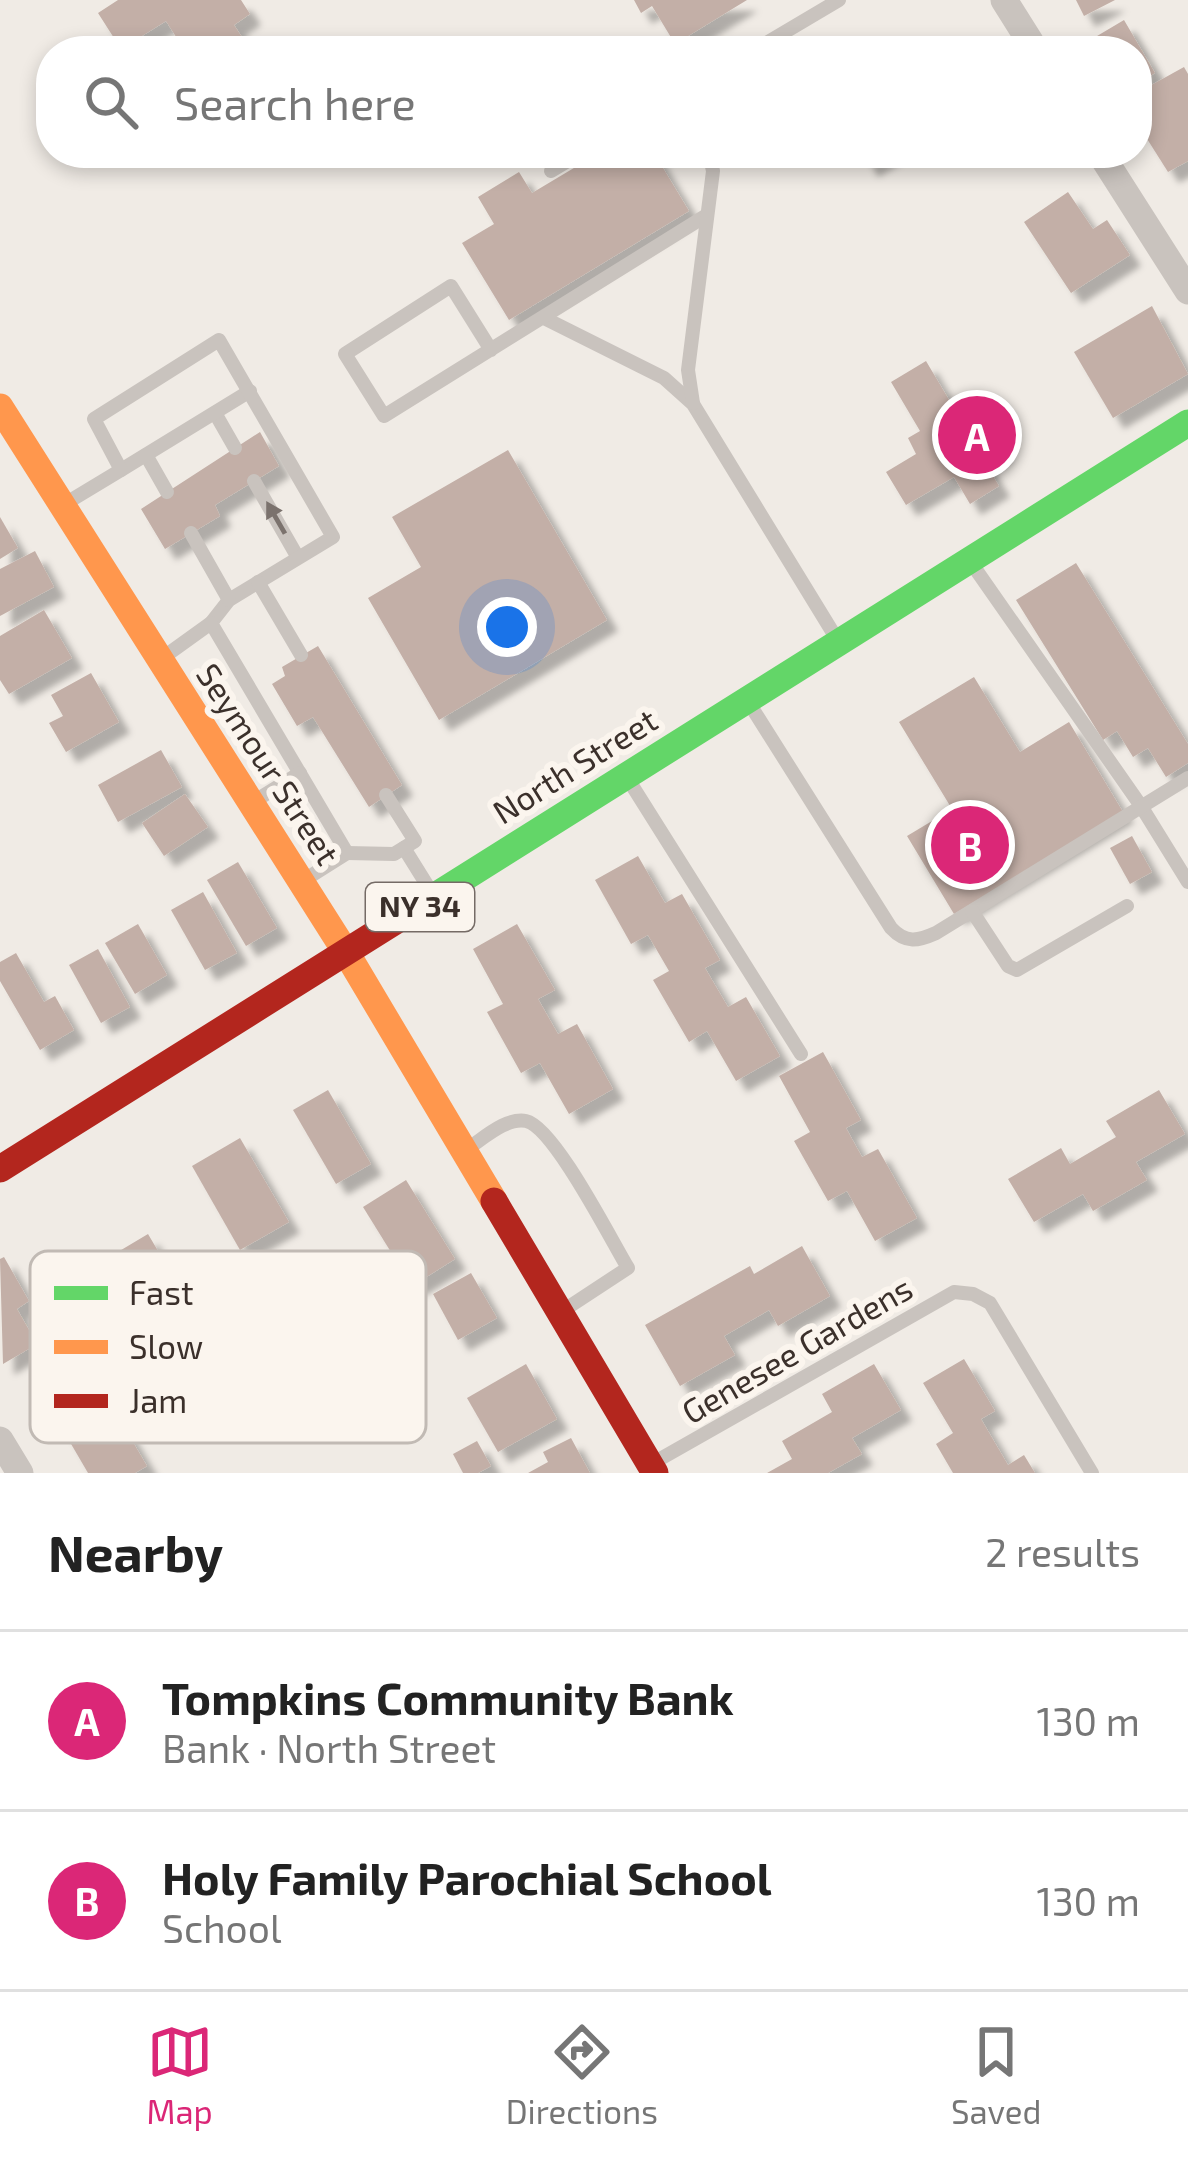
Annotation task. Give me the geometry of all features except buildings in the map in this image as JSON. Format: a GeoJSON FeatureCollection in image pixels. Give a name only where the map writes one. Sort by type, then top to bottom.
{"type":"FeatureCollection","features":[{"type":"Feature","properties":{"kind":"main road","name":"Seymour Street"},"geometry":{"type":"LineString","coordinates":[[0,407],[347,954],[652,1469]]}},
{"type":"Feature","properties":{"kind":"main road","name":"North Street"},"geometry":{"type":"LineString","coordinates":[[0,1169],[1187,426]]}},
{"type":"Feature","properties":{"kind":"street"},"geometry":{"type":"LineString","coordinates":[[1004,0],[1027,36]]}},
{"type":"Feature","properties":{"kind":"street"},"geometry":{"type":"LineString","coordinates":[[1110,168],[1188,291]]}},
{"type":"Feature","properties":{"kind":"street"},"geometry":{"type":"LineString","coordinates":[[0,1440],[20,1473]]}},
{"type":"Feature","properties":{"kind":"lane"},"geometry":{"type":"LineString","coordinates":[[778,36],[839,0]]}},
{"type":"Feature","properties":{"kind":"lane"},"geometry":{"type":"LineString","coordinates":[[551,170],[555,168]]}},
{"type":"Feature","properties":{"kind":"lane"},"geometry":{"type":"LineString","coordinates":[[693,404],[688,370],[712,168]]}},
{"type":"Feature","properties":{"kind":"lane"},"geometry":{"type":"LineString","coordinates":[[491,350],[451,286],[345,354],[384,416],[544,318],[707,215]]}},
{"type":"Feature","properties":{"kind":"lane"},"geometry":{"type":"LineString","coordinates":[[544,318],[664,378],[693,404],[839,643]]}},
{"type":"Feature","properties":{"kind":"lane"},"geometry":{"type":"LineString","coordinates":[[121,470],[94,419],[219,340],[333,536],[230,600],[211,623],[159,661]]}},
{"type":"Feature","properties":{"kind":"lane"},"geometry":{"type":"LineString","coordinates":[[62,506],[250,391]]}},
{"type":"Feature","properties":{"kind":"lane"},"geometry":{"type":"LineString","coordinates":[[215,413],[235,448]]}},
{"type":"Feature","properties":{"kind":"lane"},"geometry":{"type":"LineString","coordinates":[[146,455],[167,492]]}},
{"type":"Feature","properties":{"kind":"lane"},"geometry":{"type":"LineString","coordinates":[[254,481],[297,556]]}},
{"type":"Feature","properties":{"kind":"lane"},"geometry":{"type":"LineString","coordinates":[[190,533],[230,600]]}},
{"type":"Feature","properties":{"kind":"lane"},"geometry":{"type":"LineString","coordinates":[[970,561],[1185,871]]}},
{"type":"Feature","properties":{"kind":"lane"},"geometry":{"type":"LineString","coordinates":[[258,582],[301,655]]}},
{"type":"Feature","properties":{"kind":"lane"},"geometry":{"type":"LineString","coordinates":[[211,623],[347,853]]}},
{"type":"Feature","properties":{"kind":"lane"},"geometry":{"type":"LineString","coordinates":[[748,700],[900,938],[924,938],[1188,778]]}},
{"type":"Feature","properties":{"kind":"lane"},"geometry":{"type":"LineString","coordinates":[[251,803],[300,773]]}},
{"type":"Feature","properties":{"kind":"lane"},"geometry":{"type":"LineString","coordinates":[[627,777],[801,1054]]}},
{"type":"Feature","properties":{"kind":"lane"},"geometry":{"type":"LineString","coordinates":[[301,882],[347,853],[394,854],[415,841],[386,795]]}},
{"type":"Feature","properties":{"kind":"lane"},"geometry":{"type":"LineString","coordinates":[[404,848],[434,897]]}},
{"type":"Feature","properties":{"kind":"lane"},"geometry":{"type":"LineString","coordinates":[[972,911],[1007,966],[1017,970],[1127,906]]}},
{"type":"Feature","properties":{"kind":"lane"},"geometry":{"type":"LineString","coordinates":[[464,1151],[511,1121],[526,1121],[552,1139],[628,1268],[560,1313]]}},
{"type":"Feature","properties":{"kind":"lane","name":"Genesee Gardens"},"geometry":{"type":"LineString","coordinates":[[652,1469],[954,1292],[973,1294],[990,1304],[1092,1473]]}},
{"type":"Feature","properties":{"kind":"traffic: fast"},"geometry":{"type":"LineString","coordinates":[[413,910],[1188,423]]}},
{"type":"Feature","properties":{"kind":"traffic: slow"},"geometry":{"type":"LineString","coordinates":[[0,407],[347,954],[494,1201]]}},
{"type":"Feature","properties":{"kind":"traffic: jam"},"geometry":{"type":"LineString","coordinates":[[0,1169],[413,910]]}},
{"type":"Feature","properties":{"kind":"traffic: jam"},"geometry":{"type":"LineString","coordinates":[[494,1201],[655,1473]]}},
{"type":"Feature","properties":{"kind":"place","name":"Tompkins Community Bank"},"geometry":{"type":"Point","coordinates":[977,435]}},
{"type":"Feature","properties":{"kind":"place","name":"Holy Family Parochial School"},"geometry":{"type":"Point","coordinates":[970,845]}}]}
